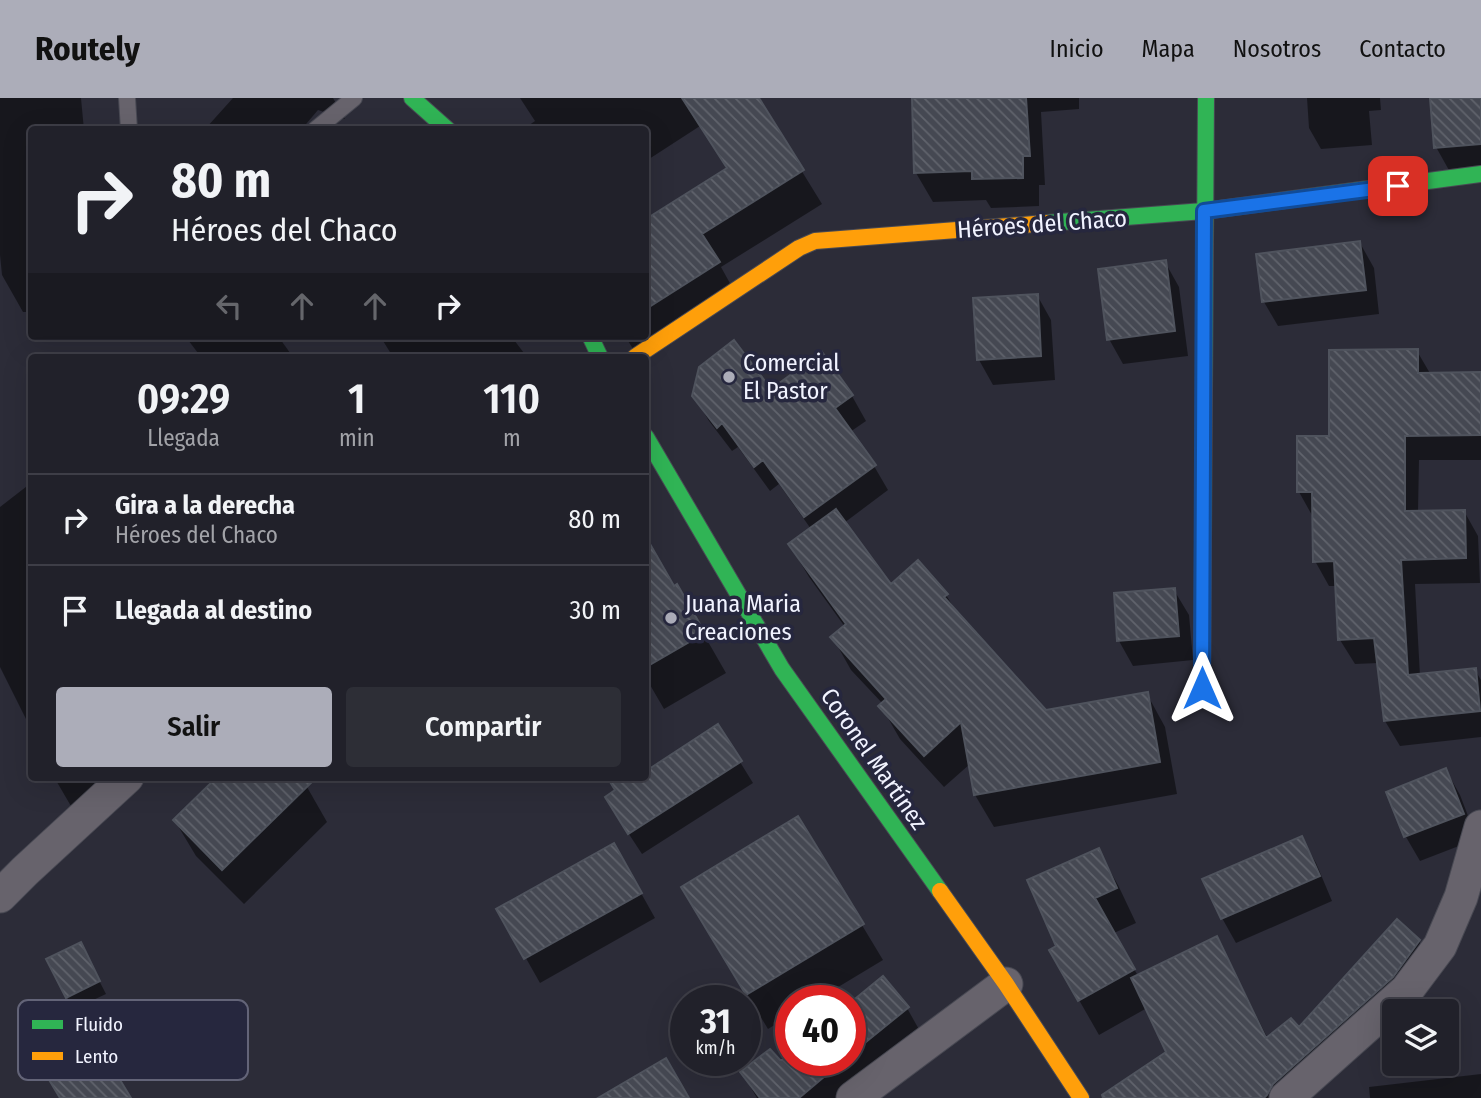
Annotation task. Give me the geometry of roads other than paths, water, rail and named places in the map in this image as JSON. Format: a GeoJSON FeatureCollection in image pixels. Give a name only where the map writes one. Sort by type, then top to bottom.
{"type":"FeatureCollection","features":[{"type":"Feature","properties":{"kind":"street"},"geometry":{"type":"LineString","coordinates":[[412,98],[444,126]]}},
{"type":"Feature","properties":{"kind":"street"},"geometry":{"type":"LineString","coordinates":[[437,98],[448,126]]}},
{"type":"Feature","properties":{"kind":"street"},"geometry":{"type":"LineString","coordinates":[[1202,688],[1206,98]]}},
{"type":"Feature","properties":{"kind":"street","name":"Héroes del Chaco"},"geometry":{"type":"LineString","coordinates":[[640,354],[800,248],[815,241],[1204,211],[1481,174]]}},
{"type":"Feature","properties":{"kind":"street","name":"Coronel Martínez"},"geometry":{"type":"LineString","coordinates":[[649,442],[782,669],[1006,984],[1081,1098]]}},
{"type":"Feature","properties":{"kind":"street"},"geometry":{"type":"LineString","coordinates":[[0,896],[13,872],[122,781]]}},
{"type":"Feature","properties":{"kind":"street"},"geometry":{"type":"LineString","coordinates":[[1286,1098],[1407,989],[1440,946],[1461,897],[1481,827]]}},
{"type":"Feature","properties":{"kind":"street"},"geometry":{"type":"LineString","coordinates":[[853,1098],[1006,984]]}},
{"type":"Feature","properties":{"kind":"lane"},"geometry":{"type":"LineString","coordinates":[[127,98],[129,126]]}},
{"type":"Feature","properties":{"kind":"lane"},"geometry":{"type":"LineString","coordinates":[[319,126],[354,98]]}},
{"type":"Feature","properties":{"kind":"place","name":"Comercial El Pastor"},"geometry":{"type":"Point","coordinates":[729,377]}},
{"type":"Feature","properties":{"kind":"place","name":"Juana Maria Creaciones"},"geometry":{"type":"Point","coordinates":[671,618]}}]}
